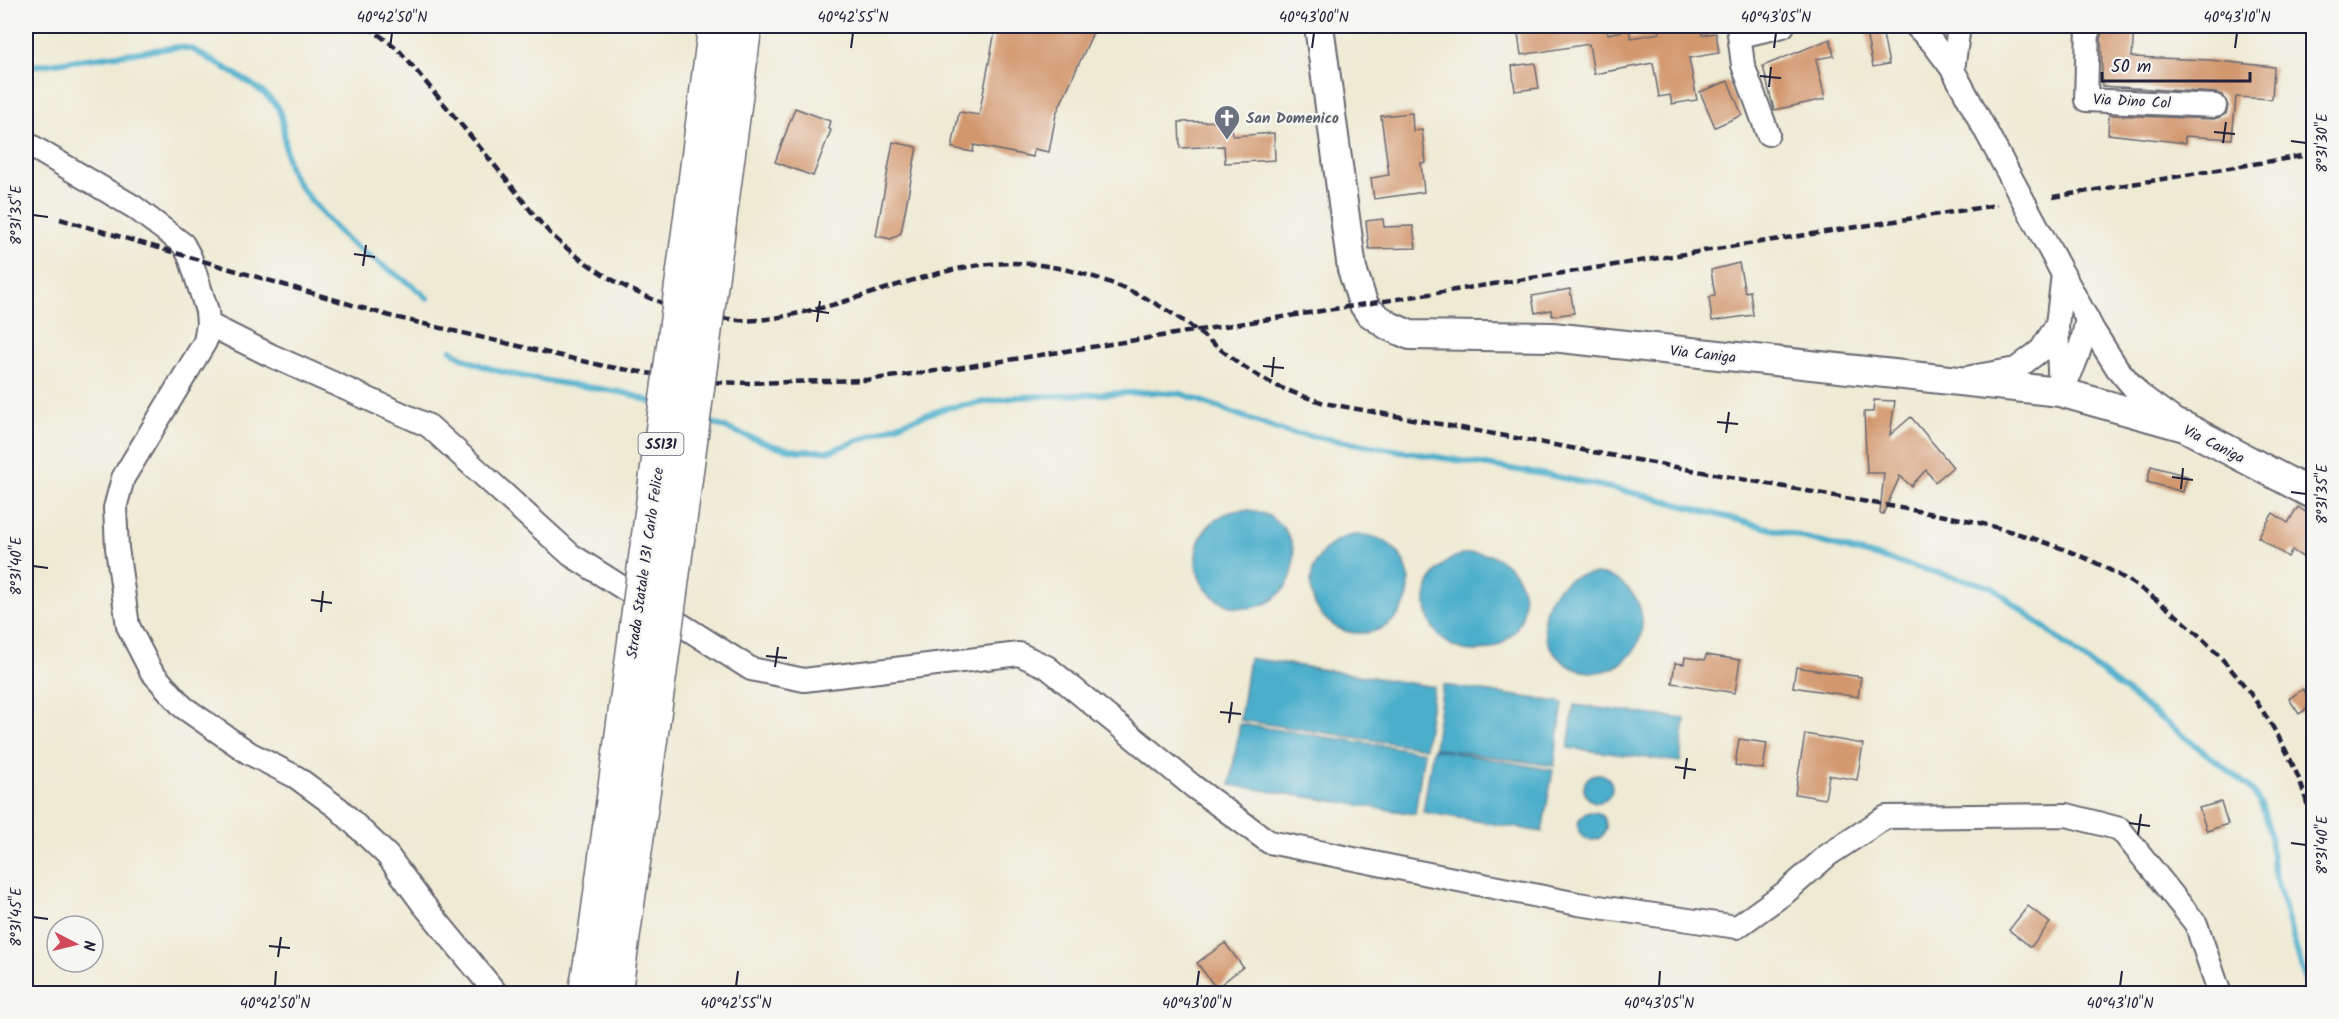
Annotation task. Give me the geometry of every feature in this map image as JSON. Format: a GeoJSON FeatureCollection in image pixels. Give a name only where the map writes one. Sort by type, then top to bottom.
{"type":"FeatureCollection","features":[{"type":"Feature","properties":{"kind":"highway","name":"Strada Statale 131 Carlo Felice"},"geometry":{"type":"LineString","coordinates":[[705,223],[715,26]]}},
{"type":"Feature","properties":{"kind":"highway","name":"Strada Statale 131 Carlo Felice"},"geometry":{"type":"LineString","coordinates":[[615,993],[608,944],[705,223],[745,26]]}},
{"type":"Feature","properties":{"kind":"highway","name":"Strada Statale 131 Carlo Felice"},"geometry":{"type":"LineString","coordinates":[[585,993],[608,944]]}},
{"type":"Feature","properties":{"kind":"street","name":"Via Caniga"},"geometry":{"type":"LineString","coordinates":[[1319,26],[1352,269],[1363,303],[1369,312],[1389,326],[1410,335],[1552,338],[2060,392],[2185,428],[2313,495]]}},
{"type":"Feature","properties":{"kind":"street"},"geometry":{"type":"LineString","coordinates":[[1768,134],[1743,65],[1739,31],[1783,26]]}},
{"type":"Feature","properties":{"kind":"street"},"geometry":{"type":"LineString","coordinates":[[1916,26],[1932,42],[1953,70],[2087,318],[2117,368],[2139,394],[2185,428]]}},
{"type":"Feature","properties":{"kind":"street"},"geometry":{"type":"LineString","coordinates":[[1953,70],[1959,26]]}},
{"type":"Feature","properties":{"kind":"street","name":"Via Dino Col"},"geometry":{"type":"LineString","coordinates":[[2088,26],[2086,100],[2215,106]]}},
{"type":"Feature","properties":{"kind":"street"},"geometry":{"type":"LineString","coordinates":[[26,143],[134,207],[183,244],[207,311],[208,324],[205,342],[123,478],[115,508],[117,548],[128,626],[151,671],[183,707],[249,753],[304,783],[338,808],[388,856],[423,904],[497,993]]}},
{"type":"Feature","properties":{"kind":"street"},"geometry":{"type":"LineString","coordinates":[[2060,392],[2057,325],[2063,274]]}},
{"type":"Feature","properties":{"kind":"street"},"geometry":{"type":"LineString","coordinates":[[2060,392],[2073,371],[2082,348],[2087,318]]}},
{"type":"Feature","properties":{"kind":"street"},"geometry":{"type":"LineString","coordinates":[[208,324],[270,355],[429,426],[571,555],[751,669],[804,680],[1019,654],[1047,667],[1194,787],[1269,842],[1578,904],[1737,927],[1786,892],[1828,855],[1886,817],[2067,815],[2120,829],[2196,924],[2220,993]]}},
{"type":"Feature","properties":{"kind":"street"},"geometry":{"type":"LineString","coordinates":[[1950,382],[2016,369],[2041,350],[2057,325]]}},
{"type":"Feature","properties":{"kind":"water"},"geometry":{"type":"Polygon","coordinates":[[[1245,510],[1264,514],[1280,524],[1290,540],[1294,559],[1290,578],[1280,594],[1264,604],[1245,608],[1226,604],[1210,594],[1200,578],[1196,559],[1200,540],[1210,524],[1226,514],[1245,510]]]}},
{"type":"Feature","properties":{"kind":"water"},"geometry":{"type":"Polygon","coordinates":[[[1360,535],[1379,539],[1395,549],[1405,565],[1409,584],[1405,603],[1395,619],[1379,629],[1360,633],[1341,629],[1325,619],[1315,603],[1311,584],[1315,565],[1325,549],[1341,539],[1360,535]]]}},
{"type":"Feature","properties":{"kind":"water"},"geometry":{"type":"Polygon","coordinates":[[[1475,553],[1494,557],[1510,567],[1520,583],[1524,602],[1520,621],[1510,637],[1494,647],[1475,651],[1456,647],[1440,637],[1430,621],[1426,602],[1430,583],[1440,567],[1456,557],[1475,553]]]}},
{"type":"Feature","properties":{"kind":"water"},"geometry":{"type":"Polygon","coordinates":[[[1593,574],[1612,578],[1628,588],[1638,604],[1642,623],[1638,642],[1628,658],[1612,668],[1593,672],[1574,668],[1558,658],[1548,642],[1544,623],[1548,604],[1558,588],[1574,578],[1593,574]]]}},
{"type":"Feature","properties":{"kind":"water"},"geometry":{"type":"Polygon","coordinates":[[[1249,658],[1434,687],[1425,748],[1240,720],[1249,658]]]}},
{"type":"Feature","properties":{"kind":"water"},"geometry":{"type":"Polygon","coordinates":[[[1443,685],[1563,703],[1554,766],[1434,748],[1443,685]]]}},
{"type":"Feature","properties":{"kind":"water"},"geometry":{"type":"Polygon","coordinates":[[[1574,705],[1685,719],[1680,762],[1568,748],[1574,705]]]}},
{"type":"Feature","properties":{"kind":"water"},"geometry":{"type":"Polygon","coordinates":[[[1240,724],[1424,752],[1415,814],[1230,785],[1240,724]]]}},
{"type":"Feature","properties":{"kind":"water"},"geometry":{"type":"Polygon","coordinates":[[[1433,749],[1553,770],[1542,832],[1423,812],[1433,749]]]}},
{"type":"Feature","properties":{"kind":"water"},"geometry":{"type":"Polygon","coordinates":[[[1598,774],[1608,778],[1612,788],[1608,798],[1598,802],[1588,798],[1584,788],[1588,778],[1598,774]]]}},
{"type":"Feature","properties":{"kind":"water"},"geometry":{"type":"Polygon","coordinates":[[[1592,812],[1602,816],[1606,826],[1602,836],[1592,840],[1582,836],[1578,826],[1582,816],[1592,812]]]}},
{"type":"Feature","properties":{"kind":"building"},"geometry":{"type":"Polygon","coordinates":[[[996,26],[1096,26],[1056,114],[1049,152],[1034,149],[1033,157],[974,145],[973,152],[952,148],[959,112],[979,115],[996,26]]]}},
{"type":"Feature","properties":{"kind":"building"},"geometry":{"type":"Polygon","coordinates":[[[1517,26],[1583,26],[1584,29],[1606,26],[1608,34],[1629,30],[1631,38],[1660,33],[1659,28],[1701,26],[1702,35],[1716,33],[1719,53],[1689,58],[1697,100],[1672,104],[1670,95],[1659,97],[1653,63],[1594,74],[1589,44],[1521,55],[1517,26]]]}},
{"type":"Feature","properties":{"kind":"building"},"geometry":{"type":"Polygon","coordinates":[[[2101,26],[2134,27],[2132,57],[2210,60],[2274,67],[2272,99],[2236,97],[2232,139],[2185,136],[2185,143],[2108,134],[2109,115],[2214,119],[2226,114],[2228,106],[2223,95],[2216,93],[2102,86],[2101,26]]]}},
{"type":"Feature","properties":{"kind":"building"},"geometry":{"type":"Polygon","coordinates":[[[1882,30],[1889,64],[1873,67],[1866,33],[1882,30]]]}},
{"type":"Feature","properties":{"kind":"building"},"geometry":{"type":"Polygon","coordinates":[[[1830,39],[1834,56],[1816,59],[1825,99],[1774,110],[1763,66],[1830,39]]]}},
{"type":"Feature","properties":{"kind":"building"},"geometry":{"type":"Polygon","coordinates":[[[1535,63],[1539,88],[1515,91],[1512,66],[1535,63]]]}},
{"type":"Feature","properties":{"kind":"building"},"geometry":{"type":"Polygon","coordinates":[[[1728,81],[1742,115],[1715,127],[1700,92],[1728,81]]]}},
{"type":"Feature","properties":{"kind":"building"},"geometry":{"type":"Polygon","coordinates":[[[795,108],[830,121],[828,128],[831,130],[813,176],[775,162],[795,108]]]}},
{"type":"Feature","properties":{"kind":"building"},"geometry":{"type":"Polygon","coordinates":[[[1412,113],[1413,131],[1422,130],[1426,163],[1421,163],[1424,192],[1374,199],[1371,178],[1389,175],[1381,116],[1412,113]]]}},
{"type":"Feature","properties":{"kind":"building","name":"San Domenico"},"geometry":{"type":"Polygon","coordinates":[[[1231,121],[1233,136],[1274,133],[1275,160],[1225,163],[1224,146],[1180,148],[1179,122],[1231,121]]]}},
{"type":"Feature","properties":{"kind":"building"},"geometry":{"type":"Polygon","coordinates":[[[893,142],[917,147],[901,233],[891,239],[876,236],[893,142]]]}},
{"type":"Feature","properties":{"kind":"building"},"geometry":{"type":"Polygon","coordinates":[[[1383,219],[1384,227],[1413,226],[1416,248],[1369,249],[1366,221],[1383,219]]]}},
{"type":"Feature","properties":{"kind":"building"},"geometry":{"type":"Polygon","coordinates":[[[1739,263],[1745,292],[1750,291],[1753,315],[1712,321],[1709,297],[1715,296],[1711,270],[1739,263]]]}},
{"type":"Feature","properties":{"kind":"building"},"geometry":{"type":"Polygon","coordinates":[[[1570,289],[1574,313],[1552,316],[1551,310],[1535,313],[1532,296],[1570,289]]]}},
{"type":"Feature","properties":{"kind":"building"},"geometry":{"type":"Polygon","coordinates":[[[1874,400],[1895,401],[1890,435],[1911,417],[1953,467],[1935,482],[1926,470],[1911,486],[1900,476],[1883,514],[1880,513],[1884,473],[1867,473],[1864,412],[1873,412],[1874,400]]]}},
{"type":"Feature","properties":{"kind":"building"},"geometry":{"type":"Polygon","coordinates":[[[2151,466],[2187,476],[2183,492],[2147,482],[2151,466]]]}},
{"type":"Feature","properties":{"kind":"building"},"geometry":{"type":"Polygon","coordinates":[[[2298,507],[2313,517],[2313,564],[2292,550],[2288,557],[2258,537],[2273,513],[2288,523],[2298,507]]]}},
{"type":"Feature","properties":{"kind":"building"},"geometry":{"type":"Polygon","coordinates":[[[1706,655],[1740,660],[1735,693],[1672,683],[1675,663],[1684,664],[1685,657],[1705,660],[1706,655]]]}},
{"type":"Feature","properties":{"kind":"building"},"geometry":{"type":"Polygon","coordinates":[[[1796,667],[1861,677],[1858,697],[1793,687],[1796,667]]]}},
{"type":"Feature","properties":{"kind":"building"},"geometry":{"type":"Polygon","coordinates":[[[2303,689],[2313,705],[2299,714],[2289,699],[2303,689]]]}},
{"type":"Feature","properties":{"kind":"building"},"geometry":{"type":"Polygon","coordinates":[[[1805,734],[1863,744],[1857,780],[1829,775],[1825,799],[1795,794],[1805,734]]]}},
{"type":"Feature","properties":{"kind":"building"},"geometry":{"type":"Polygon","coordinates":[[[1739,739],[1767,743],[1763,769],[1735,765],[1739,739]]]}},
{"type":"Feature","properties":{"kind":"building"},"geometry":{"type":"Polygon","coordinates":[[[2221,802],[2228,824],[2207,831],[2199,808],[2221,802]]]}},
{"type":"Feature","properties":{"kind":"building"},"geometry":{"type":"Polygon","coordinates":[[[2028,906],[2050,923],[2031,947],[2009,930],[2028,906]]]}},
{"type":"Feature","properties":{"kind":"building"},"geometry":{"type":"Polygon","coordinates":[[[1225,943],[1243,967],[1216,988],[1197,963],[1225,943]]]}},
{"type":"Feature","properties":{"kind":"waterway"},"geometry":{"type":"LineString","coordinates":[[26,67],[178,47],[192,49],[227,69],[255,86],[275,104],[282,120],[286,155],[291,171],[299,185],[327,219],[356,247],[408,282],[427,298]]}},
{"type":"Feature","properties":{"kind":"waterway"},"geometry":{"type":"LineString","coordinates":[[451,350],[467,360],[510,374],[624,393],[655,403]]}},
{"type":"Feature","properties":{"kind":"waterway"},"geometry":{"type":"LineString","coordinates":[[704,420],[774,446],[799,451],[831,451],[946,408],[1018,397],[1154,392],[1182,394],[1285,432],[1548,475],[1639,494],[1992,587],[2249,787],[2262,806],[2270,834],[2273,867],[2309,994]]}},
{"type":"Feature","properties":{"kind":"railway"},"geometry":{"type":"LineString","coordinates":[[367,26],[398,49],[535,216],[573,254],[594,269],[639,294],[688,311],[738,320],[782,317],[837,304],[951,270],[1010,263],[1059,268],[1097,278],[1152,301],[1185,322],[1258,376],[1296,394],[1324,403],[1972,521],[2076,554],[2112,571],[2146,592],[2179,617],[2209,645],[2261,709],[2282,743],[2299,779],[2314,827]]}},
{"type":"Feature","properties":{"kind":"railway"},"geometry":{"type":"LineString","coordinates":[[2053,197],[2314,154]]}},
{"type":"Feature","properties":{"kind":"railway"},"geometry":{"type":"LineString","coordinates":[[60,219],[390,316],[604,366],[702,382],[748,383],[866,380],[951,369],[1997,205]]}},
{"type":"Feature","properties":{"kind":"place","name":"San Domenico"},"geometry":{"type":"Point","coordinates":[1227,141]}}]}
